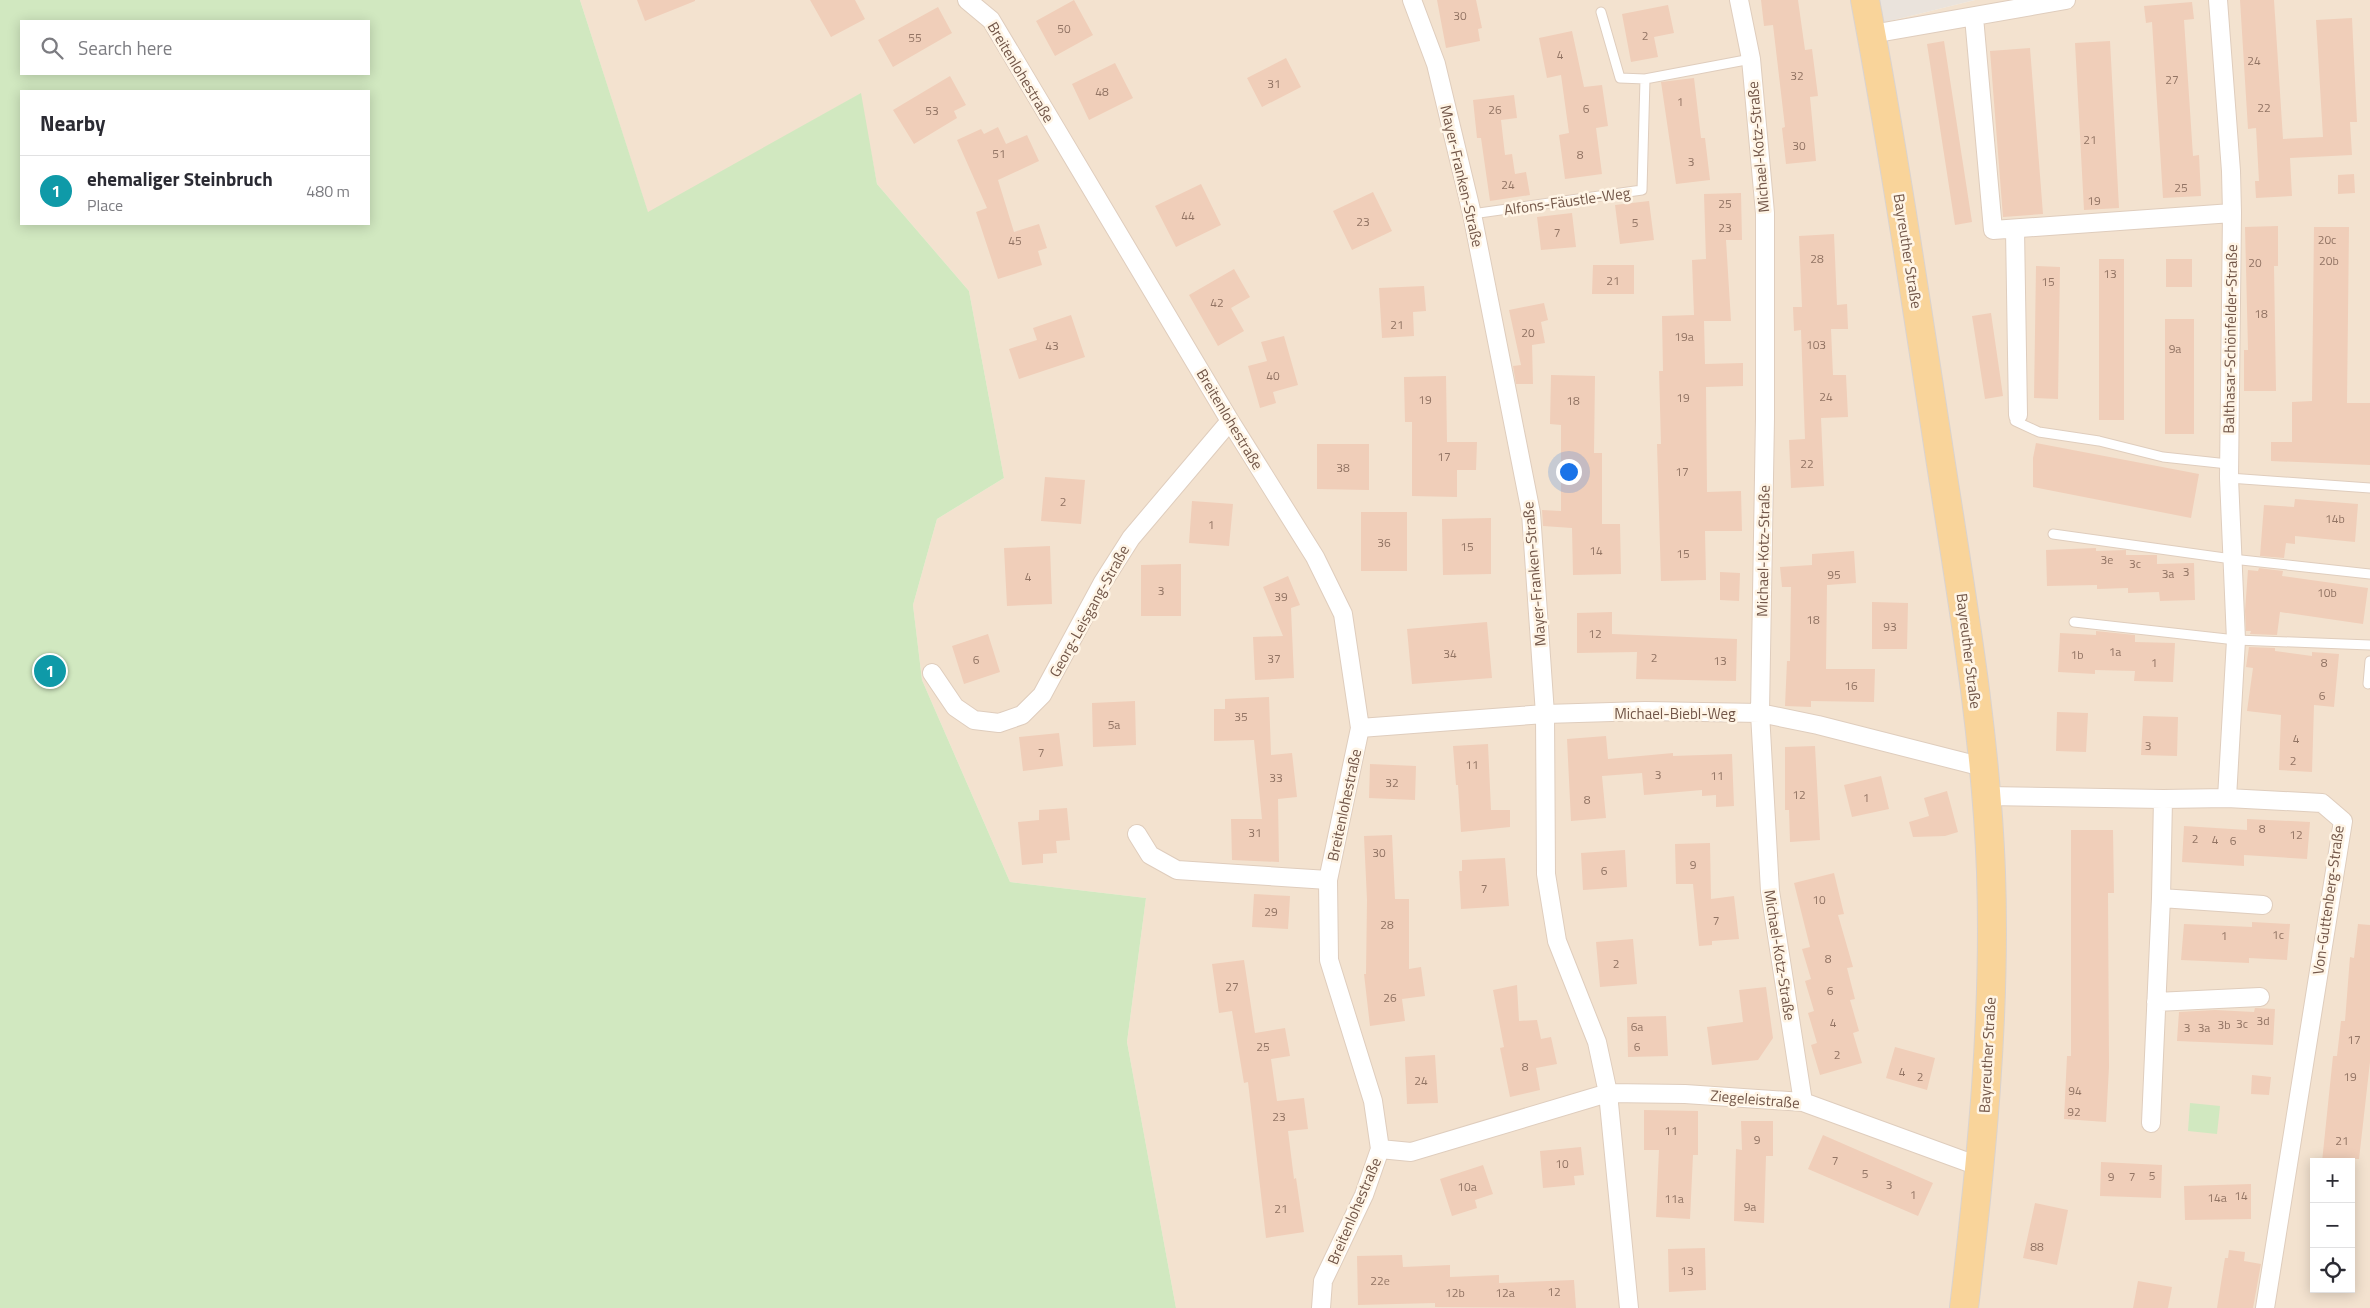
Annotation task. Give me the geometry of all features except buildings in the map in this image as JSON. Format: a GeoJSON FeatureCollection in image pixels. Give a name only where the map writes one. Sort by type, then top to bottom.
{"type":"FeatureCollection","features":[{"type":"Feature","properties":{"kind":"main road","name":"Bayreuther Straße"},"geometry":{"type":"LineString","coordinates":[[1865,0],[1904,225],[1963,600],[1984,767],[1991,872],[1990,989],[1981,1167],[1964,1308]]}},
{"type":"Feature","properties":{"kind":"street","name":"Breitenlohestraße"},"geometry":{"type":"LineString","coordinates":[[967,0],[991,20],[1230,422],[1315,557],[1343,614],[1360,728],[1328,880],[1329,960],[1373,1102],[1380,1149],[1364,1195],[1324,1281],[1321,1308]]}},
{"type":"Feature","properties":{"kind":"street","name":"Mayer-Franken-Straße"},"geometry":{"type":"LineString","coordinates":[[1412,0],[1436,64],[1472,214],[1531,513],[1545,714],[1546,874],[1557,941],[1597,1042],[1608,1093]]}},
{"type":"Feature","properties":{"kind":"street","name":"Michael-Kotz-Straße"},"geometry":{"type":"LineString","coordinates":[[1739,0],[1750,59],[1764,213],[1765,418],[1760,713],[1770,891],[1803,1102]]}},
{"type":"Feature","properties":{"kind":"street"},"geometry":{"type":"LineString","coordinates":[[1872,34],[2066,0]]}},
{"type":"Feature","properties":{"kind":"street","name":"Balthasar-Schönfelder-Straße"},"geometry":{"type":"LineString","coordinates":[[2218,0],[2231,171],[2232,213],[2228,471],[2236,640],[2228,798]]}},
{"type":"Feature","properties":{"kind":"street"},"geometry":{"type":"LineString","coordinates":[[1974,17],[1993,230],[2232,213]]}},
{"type":"Feature","properties":{"kind":"street"},"geometry":{"type":"LineString","coordinates":[[2015,229],[2017,418]]}},
{"type":"Feature","properties":{"kind":"street","name":"Georg-Leisgang-Straße"},"geometry":{"type":"LineString","coordinates":[[932,673],[956,707],[974,720],[999,723],[1022,714],[1042,695],[1103,582],[1131,538],[1230,422]]}},
{"type":"Feature","properties":{"kind":"street","name":"Michael-Biebl-Weg"},"geometry":{"type":"LineString","coordinates":[[1360,728],[1545,714],[1645,711],[1760,713],[1818,725],[1984,767]]}},
{"type":"Feature","properties":{"kind":"street","name":"Von-Guttenberg-Straße"},"geometry":{"type":"LineString","coordinates":[[1986,796],[2163,800],[2228,798],[2322,802],[2343,821],[2265,1308]]}},
{"type":"Feature","properties":{"kind":"street"},"geometry":{"type":"LineString","coordinates":[[2151,1123],[2162,898],[2163,800]]}},
{"type":"Feature","properties":{"kind":"street","name":"Breitenlohestraße"},"geometry":{"type":"LineString","coordinates":[[1137,834],[1150,855],[1176,870],[1328,880]]}},
{"type":"Feature","properties":{"kind":"street"},"geometry":{"type":"LineString","coordinates":[[2162,898],[2264,905]]}},
{"type":"Feature","properties":{"kind":"street"},"geometry":{"type":"LineString","coordinates":[[2156,1002],[2260,997]]}},
{"type":"Feature","properties":{"kind":"street"},"geometry":{"type":"LineString","coordinates":[[1608,1093],[1629,1308]]}},
{"type":"Feature","properties":{"kind":"street","name":"Ziegeleistraße"},"geometry":{"type":"LineString","coordinates":[[1380,1149],[1411,1152],[1608,1093],[1684,1094],[1803,1102],[1981,1167]]}},
{"type":"Feature","properties":{"kind":"lane"},"geometry":{"type":"LineString","coordinates":[[1601,12],[1620,78],[1645,79],[1750,59]]}},
{"type":"Feature","properties":{"kind":"lane","name":"Alfons-Fäustle-Weg"},"geometry":{"type":"LineString","coordinates":[[1472,214],[1642,190],[1645,79]]}},
{"type":"Feature","properties":{"kind":"lane"},"geometry":{"type":"LineString","coordinates":[[2017,418],[2039,432],[2099,441],[2228,471],[2370,488]]}},
{"type":"Feature","properties":{"kind":"lane"},"geometry":{"type":"LineString","coordinates":[[2053,534],[2232,559],[2370,574]]}},
{"type":"Feature","properties":{"kind":"lane"},"geometry":{"type":"LineString","coordinates":[[2074,622],[2236,640],[2370,645]]}},
{"type":"Feature","properties":{"kind":"lane"},"geometry":{"type":"LineString","coordinates":[[2368,684],[2370,661]]}},
{"type":"Feature","properties":{"kind":"shaded area"},"geometry":{"type":"Polygon","coordinates":[[[580,0],[1865,0],[1870,26],[1975,0],[2370,0],[2370,1308],[1176,1308],[1127,1042],[1146,898],[1010,882],[922,680],[913,605],[937,519],[1004,478],[969,291],[877,184],[860,94],[648,213],[580,0]]]}},
{"type":"Feature","properties":{"kind":"shaded area"},"geometry":{"type":"Polygon","coordinates":[[[1865,0],[1975,0],[1870,26],[1865,0]]]}},
{"type":"Feature","properties":{"kind":"green space"},"geometry":{"type":"Polygon","coordinates":[[[0,0],[580,0],[648,212],[861,93],[877,184],[969,291],[1004,478],[937,519],[913,605],[922,680],[1010,882],[1146,898],[1127,1042],[1176,1308],[0,1308],[0,0]]]}},
{"type":"Feature","properties":{"kind":"green space"},"geometry":{"type":"Polygon","coordinates":[[[2190,1103],[2220,1106],[2217,1134],[2188,1131],[2190,1103]]]}},
{"type":"Feature","properties":{"kind":"place","name":"ehemaliger Steinbruch"},"geometry":{"type":"Point","coordinates":[50,671]}}]}
